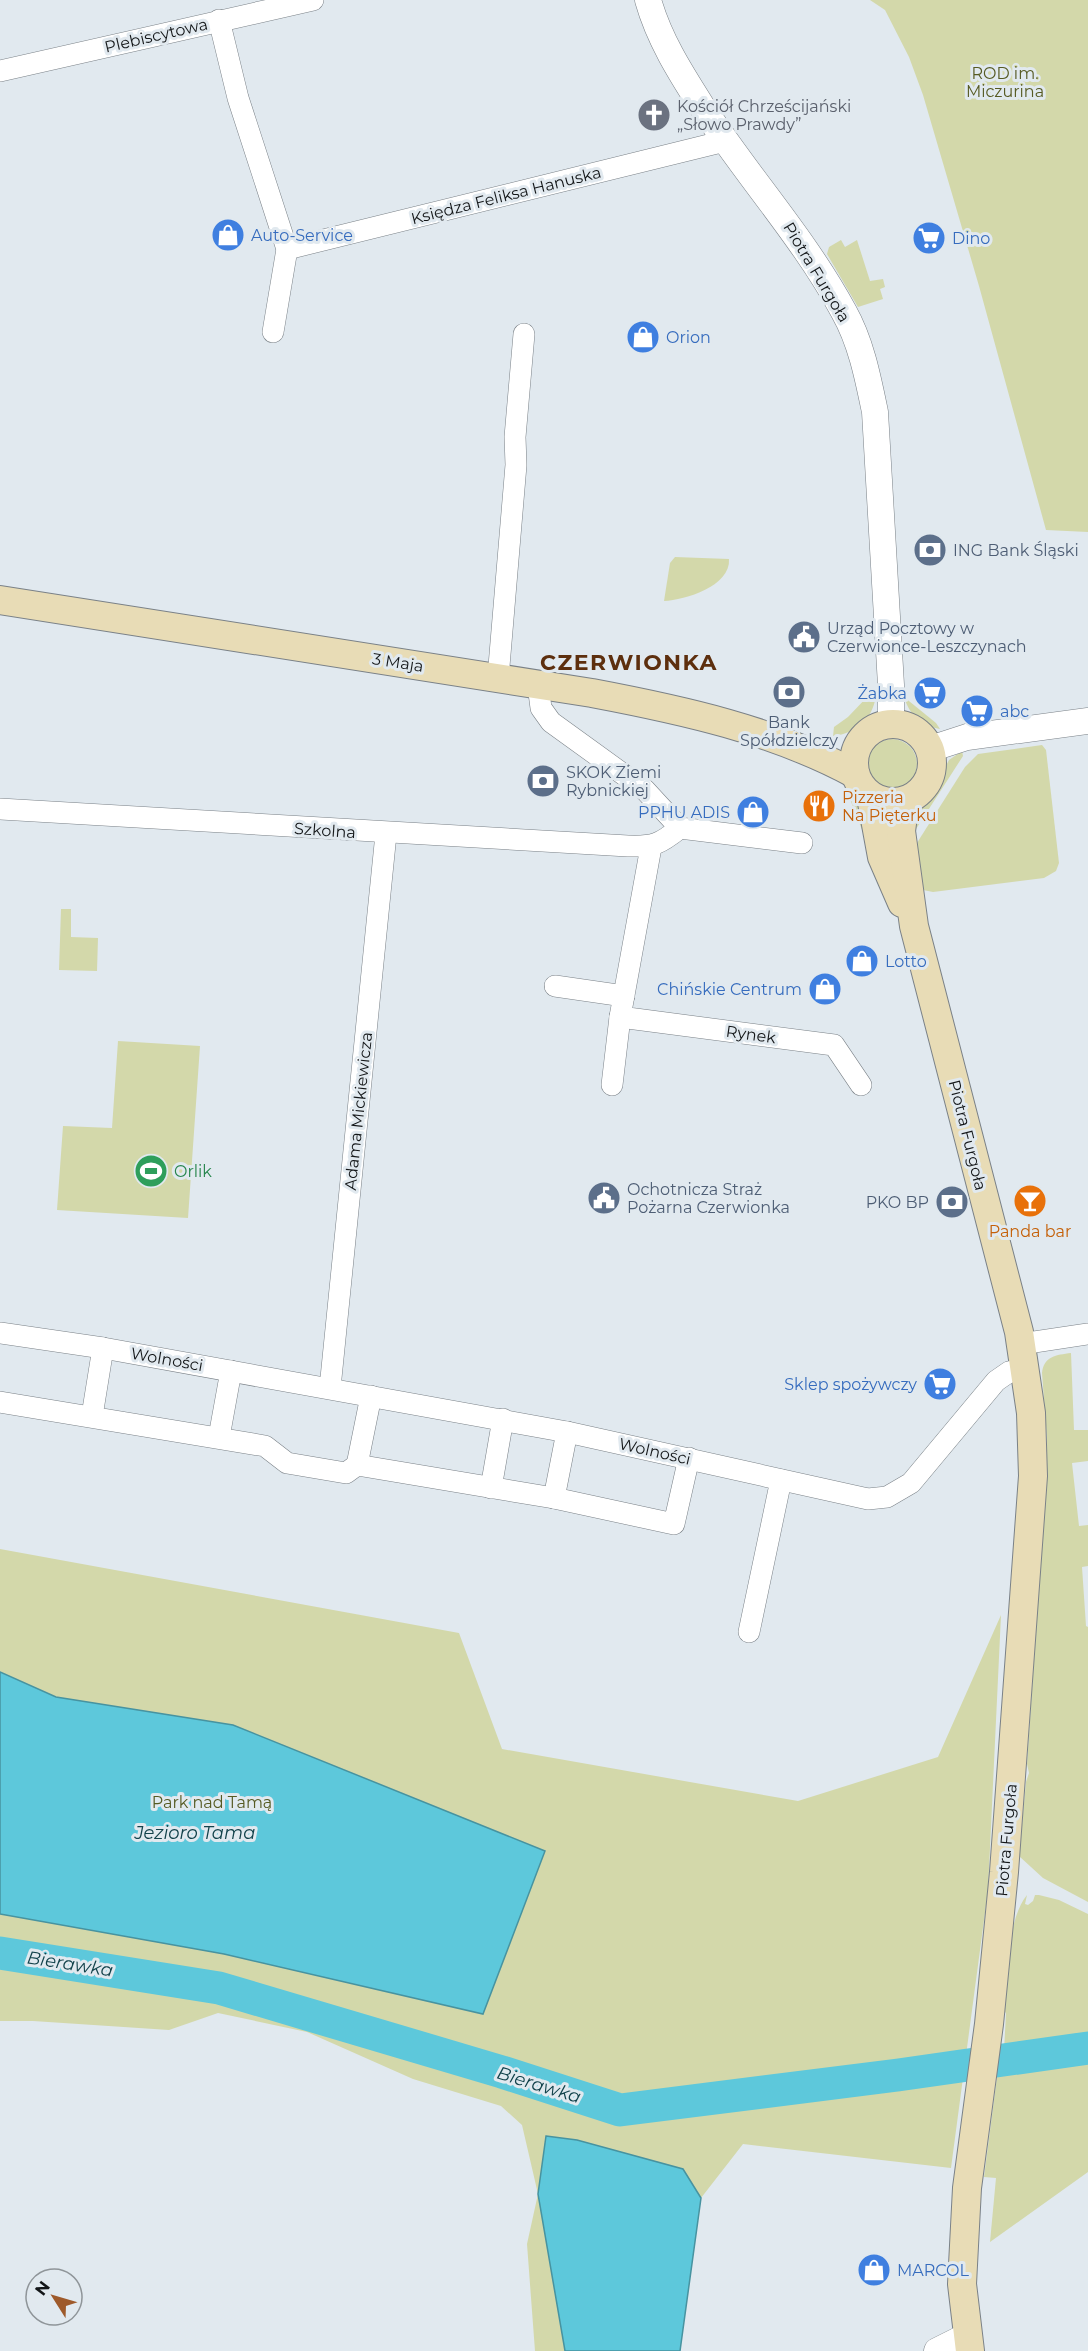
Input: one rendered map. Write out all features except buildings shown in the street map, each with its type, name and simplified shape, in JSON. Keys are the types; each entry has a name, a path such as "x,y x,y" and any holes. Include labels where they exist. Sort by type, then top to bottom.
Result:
{"main road":[{"name":"3 Maja","path":"0,600 498,678 648,704 791,744 823,757 855,774"},
{"path":"891,724 903,725 915,730 924,739 930,749 932,765 928,781 918,793 904,801 891,803 872,797 860,785 855,774 854,757 862,739 872,730 891,724"},
{"name":"3 Maja","path":"791,744 832,744 862,739"},
{"name":"Piotra Furgoła","path":"872,797 885,867 914,926"},
{"name":"Piotra Furgoła","path":"904,801 902,831 914,926 1023,1356 1031,1413 1033,1476 1004,1872 989,2024 967,2188 962,2284 969,2343"}],"street":[{"name":"Plebiscytowa","path":"0,71 313,0"},
{"name":"Piotra Furgoła","path":"648,0 673,61 724,141 805,247 845,314 867,372 875,412 891,685 891,724"},
{"path":"219,20 238,98 287,249 273,332"},
{"name":"Księdza Feliksa Hanuska","path":"287,249 724,141"},
{"path":"498,678 516,465 515,437 524,334"},
{"path":"538,685 541,708 551,722 645,790 680,828 802,843"},
{"path":"930,749 967,737 1088,721"},
{"name":"Szkolna","path":"0,809 386,834 651,847"},
{"path":"612,1085 624,996 636,960 651,847 665,841 680,828"},
{"name":"Adama Mickiewicza","path":"330,1389 386,834"},
{"path":"555,986 624,996"},
{"name":"Rynek","path":"621,1017 834,1045 861,1085"},
{"name":"Wolności","path":"0,1333 103,1348 567,1431 868,1499 896,1494 918,1475 996,1381 1023,1356"},
{"path":"1023,1356 1088,1335"},
{"path":"92,1416 103,1348"},
{"path":"219,1437 231,1371"},
{"path":"0,1402 265,1446 287,1463 346,1473 357,1465 371,1396"},
{"path":"491,1488 503,1419"},
{"path":"554,1498 567,1431"},
{"path":"357,1465 554,1498 674,1524 689,1458"},
{"path":"749,1632 781,1480"},
{"path":"938,2351 969,2343"}],"green space":[{"name":"ROD im. Miczurina","path":"870,0 1088,0 1088,532 1046,530 979,286 923,95 909,57 885,10"},
{"path":"841,240 845,247 857,240 870,281 883,279 885,287 880,289 883,299 858,307 827,254 829,247"},
{"path":"675,557 729,559 728,569 723,577 705,590 683,598 664,601 670,563"},
{"path":"869,695 876,696 871,712 862,724 849,732 833,736 834,727 848,717"},
{"path":"904,697 936,723 940,729 933,728 917,719 909,709"},
{"path":"892,739 901,741 912,750 917,764 915,773 906,784 892,789 883,787 872,778 867,764 869,755 878,744"},
{"path":"1042,745 1046,750 1059,863 1056,871 1044,878 933,892 923,890 915,846 965,767 978,754"},
{"path":"962,751 963,756 916,829 917,807 931,795 949,760"},
{"path":"846,783 862,804 864,835 850,799"},
{"path":"61,909 71,909 71,937 98,938 97,971 59,970"},
{"name":"Orlik","path":"118,1041 200,1046 188,1218 57,1210 63,1126 112,1128"},
{"path":"1071,1353 1074,1430 1088,1430 1088,1461 1072,1463 1079,1526 1088,1525 1088,1566 1082,1567 1086,1626 1088,1627 1088,1902 1043,1878 1019,1856 1026,1782 1029,1773 1027,1764 1047,1466 1042,1373 1045,1363 1052,1357"},
{"name":"Park nad Tamą","path":"0,1549 459,1633 502,1749 798,1801 938,1757 1001,1615 988,1890 951,2168 743,2144 701,2198 683,2169 538,2194 522,2125 501,2106 413,2079 307,2032 218,2013 169,2030 0,2021"},
{"path":"1027,1895 1025,1904 1028,1905 1033,1901 1035,1895 1039,1895 1059,1900 1088,1914 1088,2040 1004,2051 1006,2013 1003,2010 1009,1950 1015,1919"},
{"path":"1088,2057 1088,2172 990,2242 996,2178 984,2177 998,2069"},
{"path":"538,2194 565,2351 535,2351 527,2244"}],"water":[{"name":"Jezioro Tama","path":"0,1672 56,1697 233,1725 545,1851 483,2014 224,1954 0,1914"},
{"path":"546,2136 577,2140 683,2169 701,2198 680,2351 565,2351 538,2194"}],"waterway":[{"name":"Bierawka","path":"0,1953 219,1988 502,2072 620,2110 898,2075 1088,2048"}],"place":[{"name":"Kościół Chrześcijański „Słowo Prawdy”","path":"654,115"},
{"name":"Auto-Service","path":"228,235"},
{"name":"Dino","path":"929,238"},
{"name":"Orion","path":"643,337"},
{"name":"ING Bank Śląski","path":"930,550"},
{"name":"Urząd Pocztowy w Czerwionce-Leszczynach","path":"804,637"},
{"name":"Bank Spółdzielczy","path":"789,692"},
{"name":"Żabka","path":"930,693"},
{"name":"abc","path":"977,711"},
{"name":"SKOK Ziemi Rybnickiej","path":"543,781"},
{"name":"Pizzeria Na Pięterku","path":"819,806"},
{"name":"PPHU ADIS","path":"753,812"},
{"name":"Lotto","path":"862,961"},
{"name":"Chińskie Centrum","path":"825,989"},
{"name":"Orlik","path":"151,1171"},
{"name":"Ochotnicza Straż Pożarna Czerwionka","path":"604,1198"},
{"name":"Panda bar","path":"1030,1201"},
{"name":"PKO BP","path":"952,1202"},
{"name":"Sklep spożywczy","path":"940,1384"},
{"name":"MARCOL","path":"874,2270"}],"district":[{"name":"CZERWIONKA","path":"629,662"}]}
